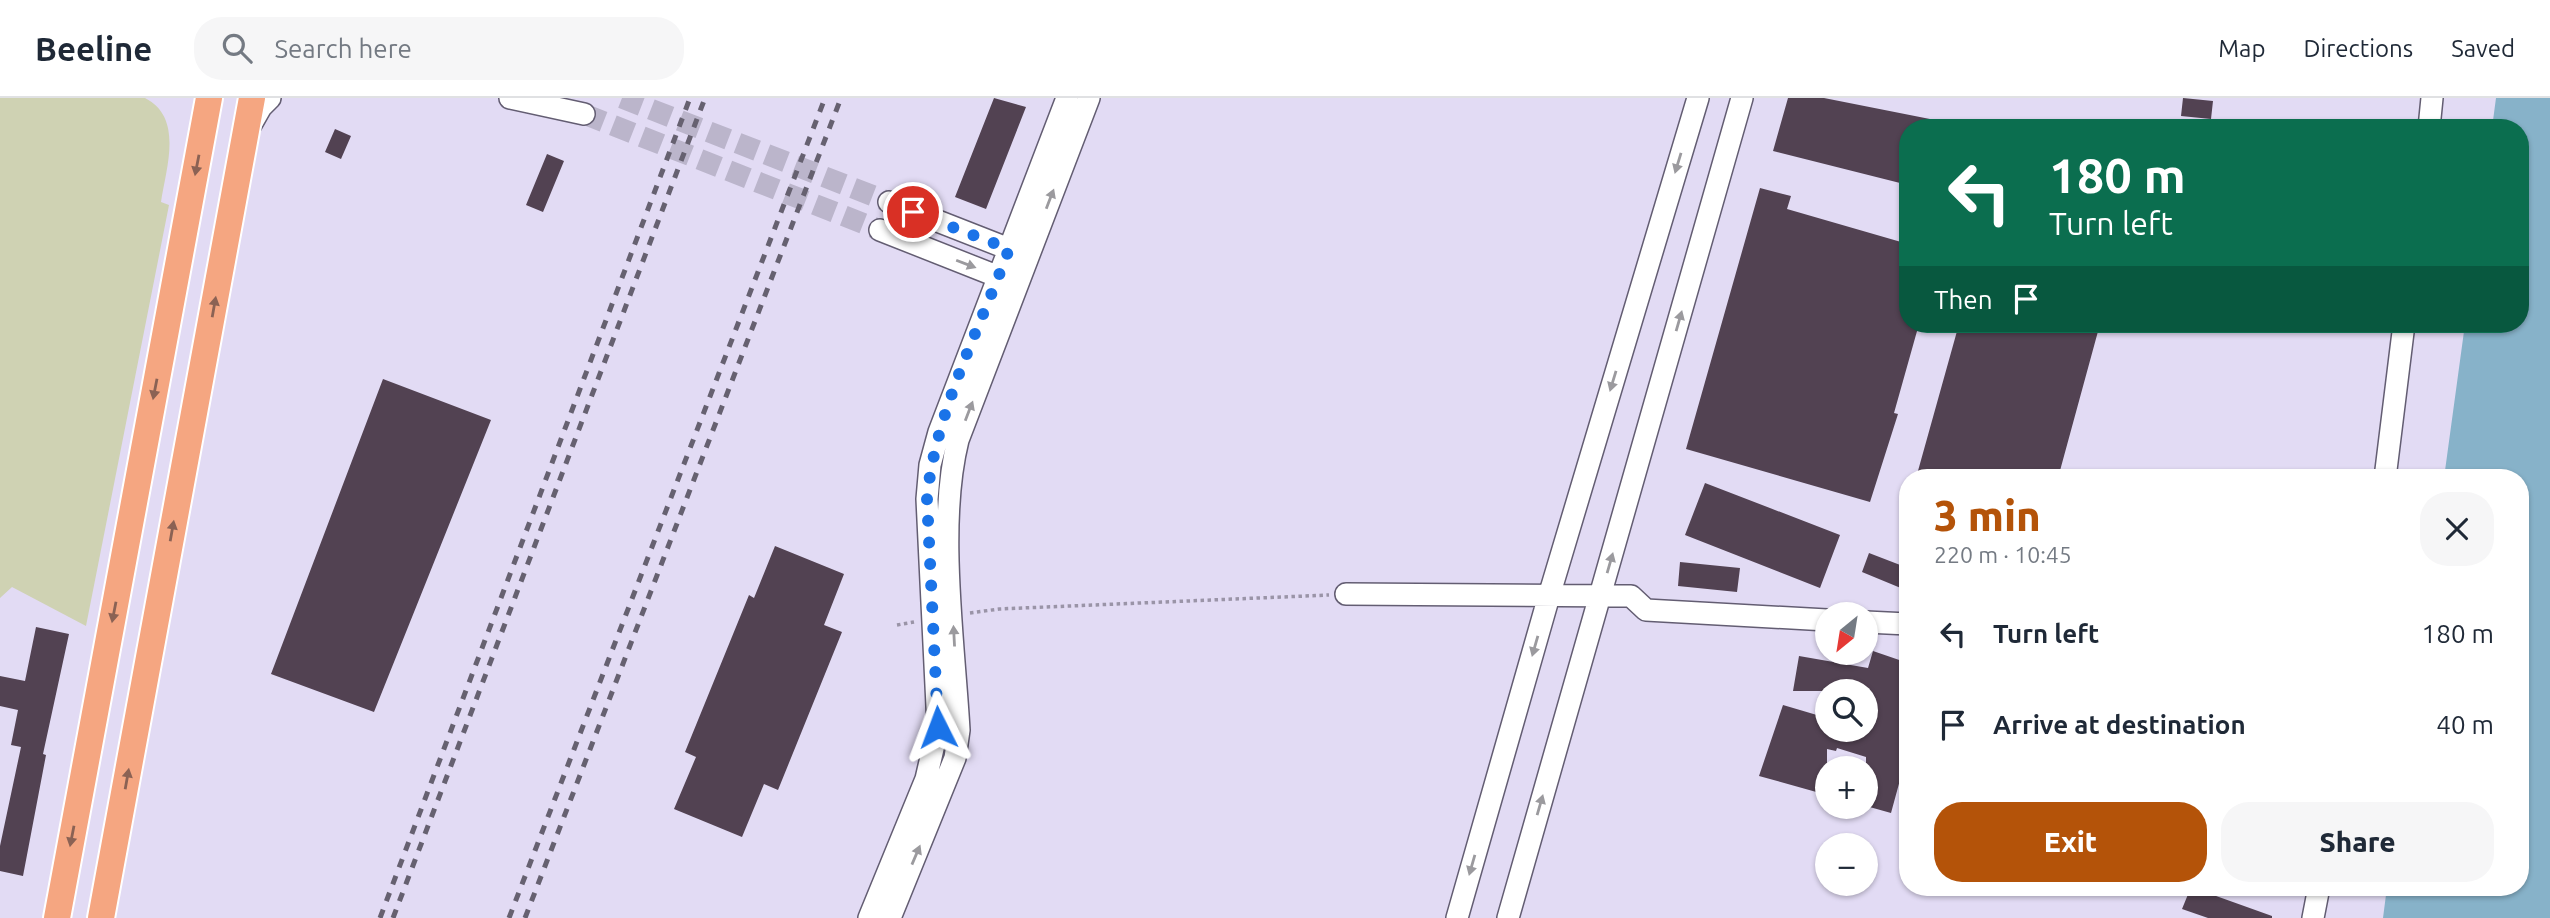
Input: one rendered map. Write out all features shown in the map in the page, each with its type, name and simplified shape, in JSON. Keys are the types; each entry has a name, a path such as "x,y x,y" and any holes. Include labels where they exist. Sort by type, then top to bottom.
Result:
{"main road":[{"path":"57,918 209,98"},
{"path":"101,918 252,98"}],"street":[{"path":"245,136 261,107 270,98"},
{"path":"510,98 584,114"},
{"path":"890,918 956,758 958,730 927,499 930,465 939,432 1067,98"},
{"path":"869,918 935,752 950,472 958,440 1089,98"},
{"path":"1457,918 1549,596 1698,98"},
{"path":"1508,918 1742,98"},
{"path":"2429,119 2432,98"},
{"path":"889,202 1009,249 1022,272"},
{"path":"880,230 999,277 1022,272"},
{"path":"2386,469 2403,333"},
{"path":"1346,594 1632,596 1646,610 1815,619"},
{"path":"1878,623 1899,624"},
{"path":"2313,918 2317,896"}],"path":[{"path":"897,625 999,609 1346,594"}],"green space":[{"path":"0,98 145,98 157,107 165,118 169,131 170,145 161,202 169,205 86,626 12,587 0,598"}],"water":[{"path":"2496,98 2550,98 2550,918 2383,918 2386,896 2529,896 2529,469 2445,469 2464,333 2529,333 2529,119 2493,119"}],"building":[{"path":"994,98 1026,107 986,209 955,197"},
{"path":"1788,98 1824,98 1930,119 1899,119 1899,183 1773,151"},
{"path":"2183,98 2213,101 2211,119 2181,116"},
{"path":"335,129 351,136 341,159 325,152"},
{"path":"547,154 564,161 543,212 526,205"},
{"path":"1760,188 1791,196 1787,209 1899,241 1899,333 1916,333 1894,413 1898,414 1870,502 1686,449"},
{"path":"1956,333 2098,333 2060,469 1919,469"},
{"path":"383,379 491,420 374,712 271,674"},
{"path":"1705,483 1840,535 1820,588 1685,535"},
{"path":"775,546 844,574 824,625 842,632 778,790 764,784 742,837 674,809 696,757 685,752 749,595 754,598"},
{"path":"1869,553 1899,565 1899,587 1862,572"},
{"path":"1680,562 1740,568 1737,592 1678,586"},
{"path":"36,627 69,634 43,754 46,755 23,876 0,871 0,846 21,747 11,745 18,710 0,706 0,676 25,681"},
{"path":"1878,653 1899,660 1899,784 1891,813 1878,809 1878,756 1863,756 1837,748 1836,751 1827,749 1827,756 1815,756 1815,792 1759,776 1783,705 1815,714 1815,742 1878,742 1878,679 1815,679 1815,691 1793,691 1799,656 1815,659 1815,665 1868,668 1869,665 1878,665"},
{"path":"2187,896 2216,896 2272,918 2208,918 2182,909"}],"tunnel":[{"path":"622,98 889,202"},
{"path":"584,114 880,230"}],"railway":[{"path":"380,918 690,98"},
{"path":"393,918 705,98"},
{"path":"509,918 825,98"},
{"path":"525,918 841,98"}],"route":[{"path":"913,212 1009,249 939,432 930,465 927,499 938,727"}]}
